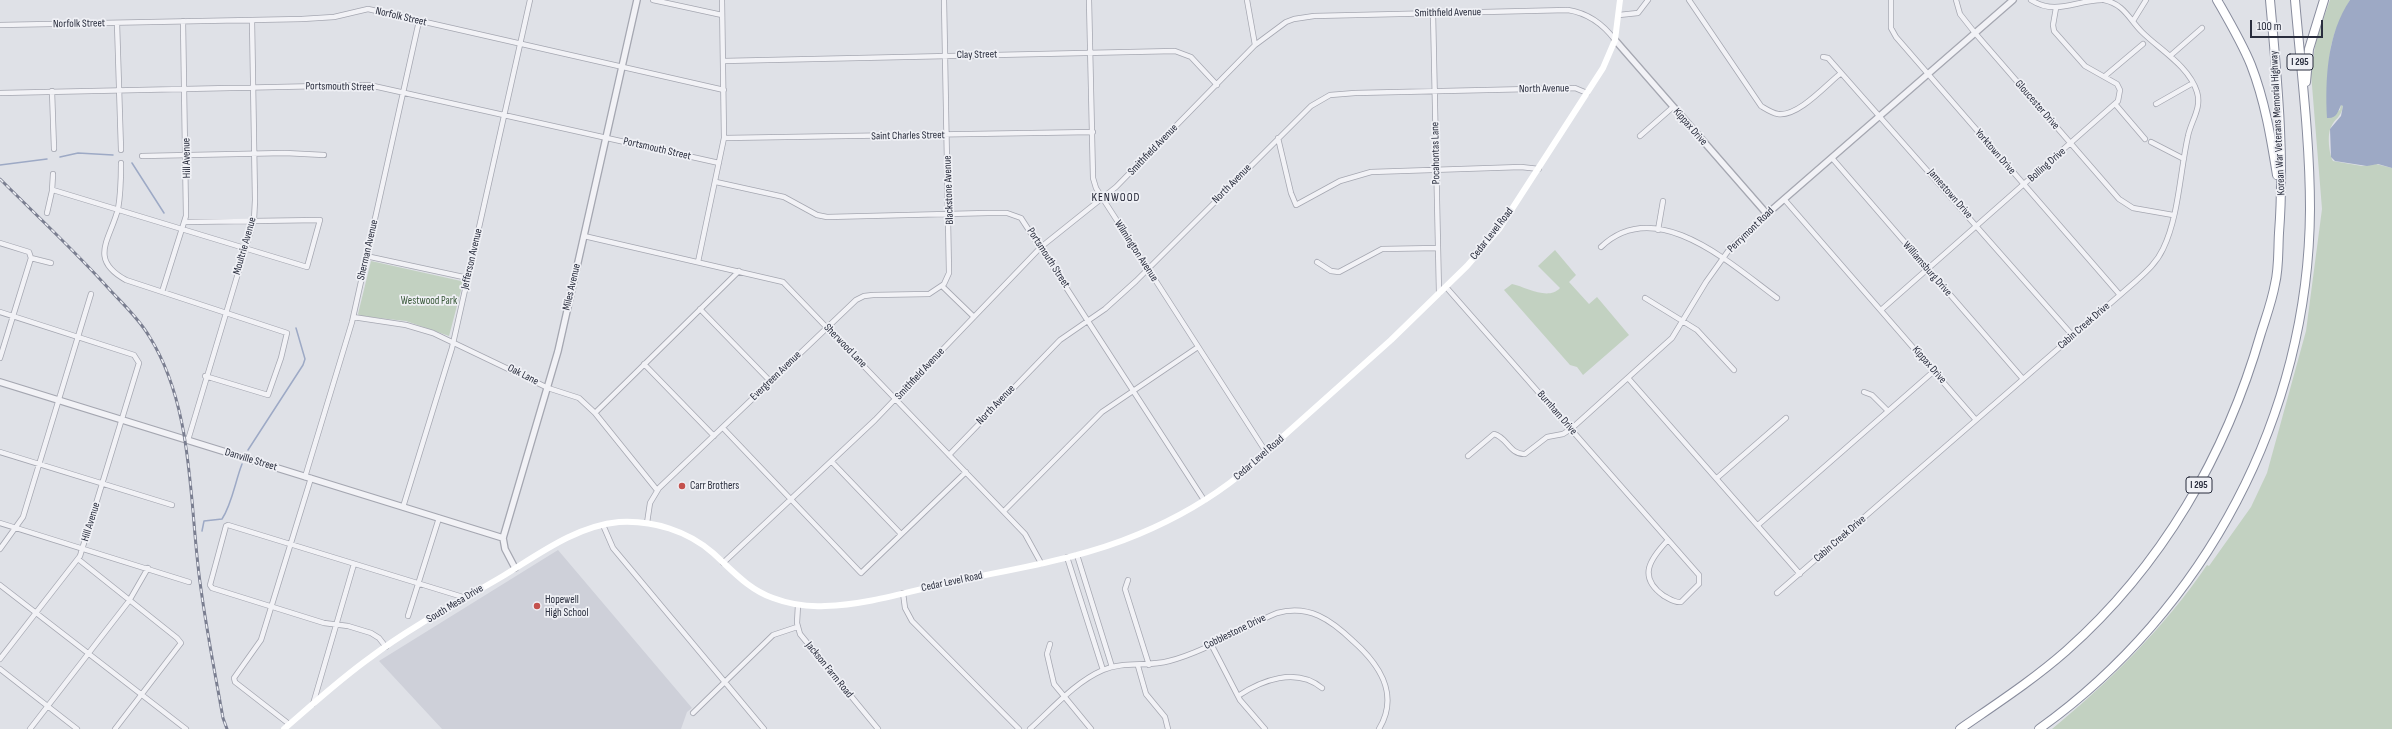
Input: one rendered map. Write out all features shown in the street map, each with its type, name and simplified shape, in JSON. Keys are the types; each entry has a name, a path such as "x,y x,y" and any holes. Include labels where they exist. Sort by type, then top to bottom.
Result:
{"highway":[{"path":"2217,0 2244,49 2257,83 2266,114 2282,200"},
{"name":"Korean War Veterans Memorial Highway","path":"1960,729 2033,678 2084,634 2142,570 2185,511 2220,447 2250,370 2276,283 2282,200 2281,146 2270,0"},
{"name":"I 295","path":"2039,729 2110,670 2166,610 2192,576 2218,536 2254,466 2280,400 2300,316 2308,252 2310,208 2295,0"},
{"path":"2305,123 2309,50 2324,0"}],"main road":[{"name":"Cedar Level Road","path":"723,563 741,580 756,590 773,598 798,605 837,605 903,593 1077,555 1137,535 1169,520 1204,500 1232,481 1369,360 1446,287 1499,229 1588,93 1606,62 1615,40 1620,15 1620,0"},
{"name":"South Mesa Drive","path":"284,729 386,647 515,568 572,536 603,525 624,522 647,523"},
{"path":"647,523 668,528 692,538 723,563"}],"street":[{"name":"Jefferson Avenue","path":"403,507 453,342 530,0"},
{"name":"Miles Avenue","path":"503,538 548,388 637,0"},
{"path":"653,0 722,16"},
{"path":"698,262 724,138 722,0"},
{"name":"Blackstone Avenue","path":"942,286 950,273 944,0"},
{"name":"Wilmington Avenue","path":"1089,0 1094,182 1102,198 1266,452"},
{"path":"1247,0 1256,45"},
{"path":"1620,15 1638,13 1648,0"},
{"path":"1698,0 1691,2 1761,106 1769,111 1777,114 1787,114 1798,109 1841,73"},
{"name":"Yorktown Drive","path":"1891,0 1891,28 1928,74 2120,295"},
{"name":"Gloucester Drive","path":"1956,0 1960,14 1975,33 2122,202 2133,208 2173,215"},
{"name":"Perrymont Road","path":"1468,456 1494,434 1498,435 1513,450 1525,454 1547,436 1563,434 1571,429 1662,349 1684,320 1723,258 1738,239 2013,0"},
{"name":"Cabin Creek Drive","path":"1777,593 2120,295 2157,259 2167,240 2188,135 2197,109 2198,98 2193,83 2170,56 2119,6 2103,0 2094,0 2056,8 2042,6 2031,0"},
{"path":"2133,21 2146,0"},
{"path":"2056,8 2053,25 2054,31 2079,61 2106,76 2119,86 2120,97 2116,105 2145,139"},
{"name":"Norfolk Street","path":"0,25 322,18 368,9 724,90"},
{"name":"Smithfield Avenue","path":"723,563 832,462 896,398 1041,247 1102,198 1256,45 1281,25 1304,17 1575,11 1596,22 1615,40"},
{"name":"Pocahontas Lane","path":"1433,13 1439,293"},
{"name":"Moultrie Avenue","path":"188,440 205,376 254,220 256,200 252,20"},
{"name":"Hill Avenue","path":"162,292 184,222 186,88 184,21"},
{"name":"Sherman Avenue","path":"289,724 234,680 258,646 290,544 353,317 419,21"},
{"path":"117,23 120,150"},
{"path":"2170,56 2202,28"},
{"name":"Kippax Drive","path":"1615,40 1767,214"},
{"path":"2106,76 2143,44"},
{"name":"Clay Street","path":"723,61 1180,51 1191,57 1217,85"},
{"name":"Jamestown Drive","path":"1823,56 1828,58 1880,115 2073,336"},
{"path":"2156,104 2193,83"},
{"name":"Portsmouth Street","path":"0,93 364,85 504,114 719,163"},
{"name":"North Avenue","path":"949,455 1060,340 1116,300 1311,106 1330,95 1574,88 1588,93"},
{"path":"52,91 54,149"},
{"name":"Bolling Drive","path":"1879,308 1927,269 2116,105"},
{"path":"1640,136 1673,107"},
{"name":"Saint Charles Street","path":"724,138 1093,132"},
{"path":"1278,138 1294,204 1299,205 1334,184 1362,173 1437,169 1538,169"},
{"path":"2151,142 2184,160"},
{"path":"142,156 254,154 324,155"},
{"name":"Williamsburg Drive","path":"1832,158 2023,379"},
{"path":"121,163 121,192 118,209 104,250 104,261 109,269 126,280 287,333 281,358 268,395 205,376"},
{"path":"47,213 53,190 53,174"},
{"name":"Portsmouth Street","path":"716,182 784,197 817,215 827,217 1012,214 1025,222 1204,500"},
{"path":"53,190 307,267 320,220 184,222"},
{"name":"Kippax Drive","path":"1784,199 1976,420"},
{"path":"1658,230 1663,201"},
{"path":"1601,247 1615,235 1629,230 1658,230 1696,240 1777,298"},
{"name":"Sherwood Lane","path":"584,236 783,282 828,327 1029,538 1042,563"},
{"path":"0,242 29,252 31,258 0,358"},
{"path":"1317,262 1331,272 1339,272 1362,258 1388,248 1438,248"},
{"path":"366,256 468,278"},
{"path":"31,258 51,263"},
{"path":"595,413 739,271"},
{"path":"942,286 974,316"},
{"name":"Evergreen Avenue","path":"647,523 650,503 657,490 856,300 864,296 929,294 942,286"},
{"name":"Burnham Drive","path":"1446,287 1571,429 1668,540 1701,578 1699,584 1681,602 1675,602 1659,592 1650,579 1650,562 1668,540"},
{"path":"0,549 23,517 91,294"},
{"path":"1645,298 1684,320 1704,336 1734,370"},
{"path":"700,309 771,382"},
{"path":"0,312 78,337"},
{"name":"Oak Lane","path":"353,317 406,325 453,342 548,388 579,398 595,413 657,490"},
{"name":"Hill Avenue","path":"0,659 78,558 83,548 139,363 134,355 78,337"},
{"path":"1004,511 1102,412 1132,390 1198,347"},
{"path":"644,364 714,436"},
{"path":"1758,525 1934,371"},
{"path":"1628,378 1800,574"},
{"name":"Danville Street","path":"0,382 503,538"},
{"path":"1864,392 1872,395 1888,410"},
{"path":"1717,478 1786,418"},
{"path":"723,428 861,573 966,472"},
{"path":"0,452 172,505"},
{"path":"832,462 901,534"},
{"path":"408,616 417,583 439,518"},
{"path":"0,523 17,527 189,582"},
{"path":"386,647 379,638 371,633 336,624 324,623 211,587 215,560 228,525 466,598"},
{"path":"603,525 613,548 764,729"},
{"path":"503,538 505,550 515,568"},
{"path":"1077,555 1112,667"},
{"path":"1067,557 1103,670"},
{"path":"78,558 129,601 177,638 181,643 114,729"},
{"path":"312,705 354,564"},
{"path":"30,729 129,601 148,568"},
{"path":"1128,580 1125,589 1149,665"},
{"path":"0,585 186,729"},
{"path":"903,593 905,608 912,621 1019,729"},
{"path":"693,713 773,635 797,627 798,605"},
{"name":"Cobblestone Drive","path":"1030,729 1087,679 1103,670 1112,667 1149,665 1180,658 1283,611 1308,611 1323,617 1365,651 1381,672 1386,688 1387,704 1379,729"},
{"name":"Jackson Farm Road","path":"797,627 807,644 878,729"},
{"path":"1050,644 1047,654 1054,684 1090,729"},
{"path":"1211,644 1238,696 1247,710 1265,729"},
{"path":"1138,666 1146,694 1165,717 1168,729"},
{"path":"0,669 77,729"},
{"path":"1238,696 1263,682 1281,678 1307,679 1322,688"}],"shaded area":[{"name":"Hopewell High School","path":"558,550 692,708 687,712 681,729 442,729 379,661"}],"green space":[{"path":"2330,0 2350,0 2335,32 2331,46 2328,70 2327,116 2340,110 2341,104 2343,106 2341,113 2330,130 2330,154 2333,161 2362,166 2376,164 2392,168 2392,729 2052,729 2115,673 2173,610 2207,565 2209,566 2251,507 2267,473 2306,331 2322,209 2311,73 2316,40"},
{"path":"1555,250 1576,275 1569,282 1589,304 1597,297 1629,335 1583,375 1577,367 1570,365 1504,290 1512,284 1537,292 1555,292 1560,288 1538,266"},
{"name":"Westwood Park","path":"371,261 461,281 463,283 449,336 406,321 360,316 358,314"}],"water":[{"path":"2350,0 2392,0 2392,168 2378,164 2367,166 2335,161 2331,157 2330,129 2341,116 2343,106 2341,105 2335,116 2327,118 2327,72 2336,27"}],"waterway":[{"path":"60,157 78,153 113,155"},
{"path":"0,165 47,159"},
{"path":"132,163 164,213"},
{"path":"248,450 303,365 305,359 296,328"},
{"path":"202,531 204,521 222,519 231,500 242,464"}],"railway":[{"path":"0,179 83,261 131,312 149,336 164,364 174,393 182,424 191,488 196,551 202,599 223,718 227,729"}],"place":[{"name":"Carr Brothers","path":"682,486"},
{"name":"Hopewell High School","path":"537,606"}],"district":[{"name":"KENWOOD","path":"1116,198"}]}
